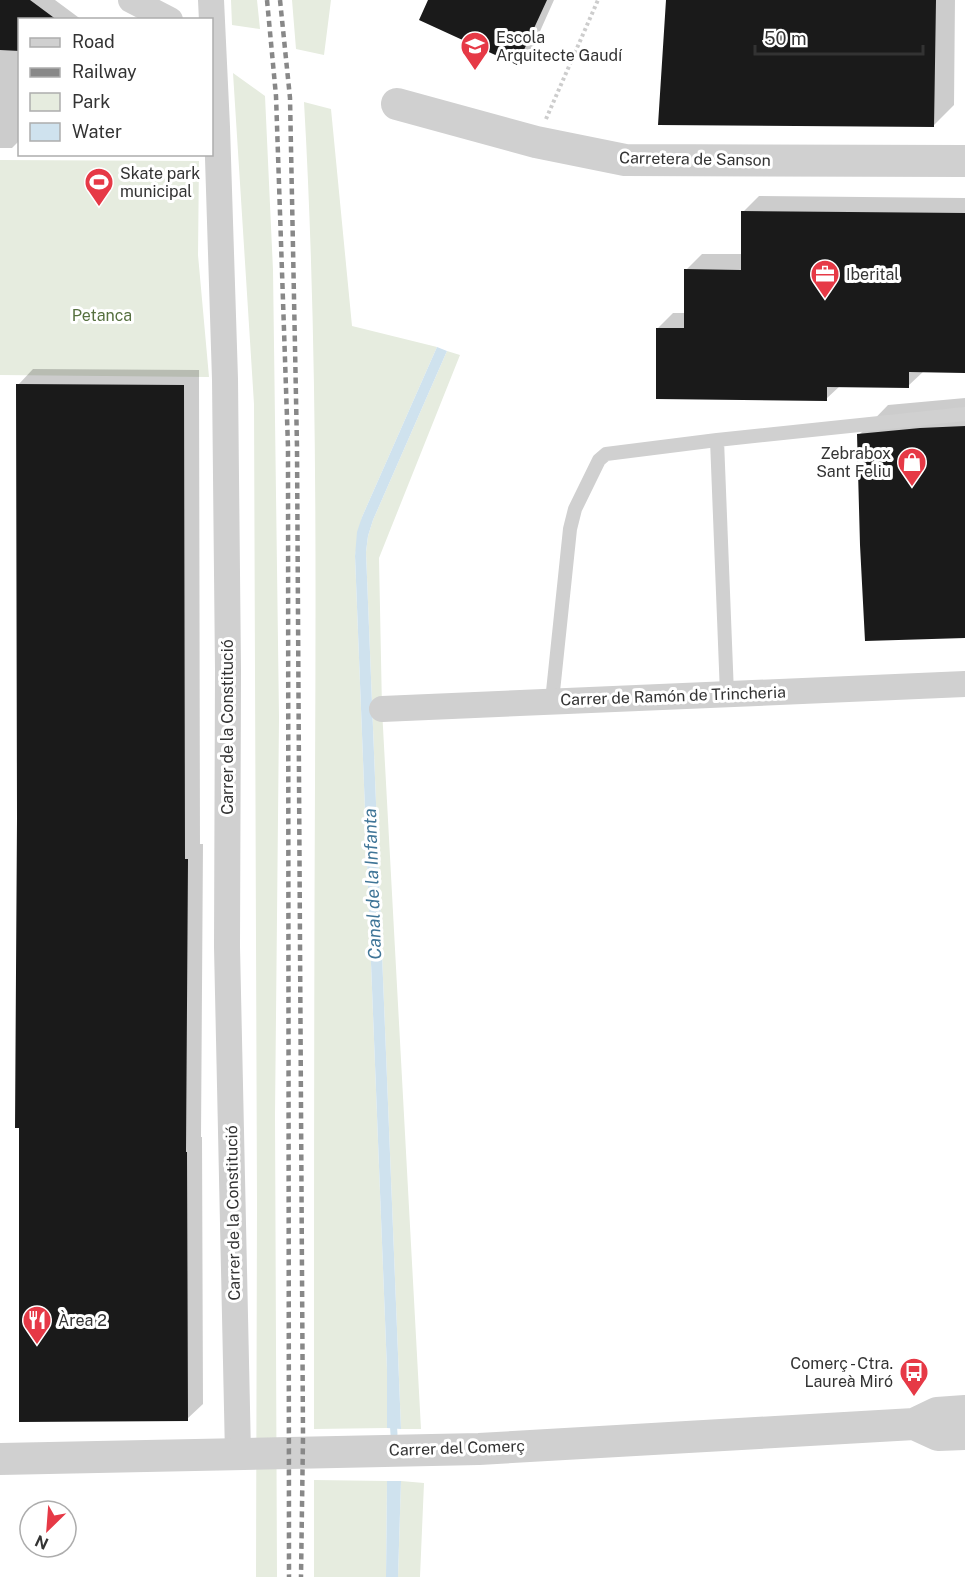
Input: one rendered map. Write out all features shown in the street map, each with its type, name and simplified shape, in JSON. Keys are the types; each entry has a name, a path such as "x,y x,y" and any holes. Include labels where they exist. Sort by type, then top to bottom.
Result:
{"street":[{"path":"131,0 166,18"},
{"name":"Carrer de la Constitució","path":"211,0 212,18"},
{"name":"Carrer de la Constitució","path":"213,40 225,379 228,670 227,947 238,1454"},
{"name":"Carretera de Sanson","path":"397,104 536,142 625,160 965,161"},
{"name":"Carrer de Ramón de Trincheria","path":"382,709 965,684"},
{"name":"Carrer del Comerç","path":"0,1459 479,1449 914,1424 937,1413 965,1411"},
{"name":"Carrer del Comerç","path":"914,1424 938,1435 965,1434"}],"lane":[{"path":"552,702 570,529 575,509 599,460 606,454 965,414"},
{"path":"717,440 727,694"}],"path":[{"path":"536,142 598,0"}],"green space":[{"path":"231,0 257,0 260,29 232,25"},
{"path":"292,0 331,0 324,55 296,49"},
{"path":"233,73 265,96 273,270 279,718 275,1115 277,1577 256,1577 254,404"},
{"path":"304,102 331,109 352,326 437,347 362,517 355,556 387,1370 387,1428 314,1429 315,442"},
{"name":"Petanca","path":"0,160 199,161 198,255 209,377 0,375"},
{"path":"447,351 460,355 379,558 382,709 421,1429 401,1429 366,552 373,520"},
{"path":"314,1480 387,1481 386,1577 314,1577"},
{"path":"401,1481 424,1483 420,1577 398,1577"}],"water":[{"path":"437,347 447,351 373,520 366,552 401,1429 387,1428 387,1370 355,556 357,532 362,517"},
{"path":"387,1481 401,1481 398,1577 386,1577"}],"building":[{"path":"0,0 30,0 54,18 18,18 18,51 0,50"},
{"path":"428,0 547,0 517,65 419,20"},
{"path":"666,0 936,0 934,127 658,125"},
{"name":"Iberital","path":"741,211 965,213 965,373 909,372 909,388 827,387 827,401 656,399 656,328 684,328 684,269 741,270"},
{"path":"16,384 184,385 185,859 188,859 186,1152 188,1421 19,1422 19,1128 15,1128"},
{"name":"Zebrabox Sant Feliu","path":"965,426 965,638 865,641 857,434"}],"waterway":[{"name":"Canal de la Infanta","path":"393,1419 394,1434"}],"railway":[{"path":"267,0 276,96 288,447 289,1577"},
{"path":"280,0 290,98 297,447 303,1437 301,1577"}],"place":[{"name":"Escola Arquitecte Gaudí","path":"475,72"},
{"name":"Skate park municipal","path":"99,208"},
{"name":"Iberital","path":"825,300"},
{"name":"Zebrabox Sant Feliu","path":"912,488"},
{"name":"Àrea 2","path":"37,1346"},
{"name":"Comerç - Ctra. Laureà Miró","path":"914,1398"}]}
